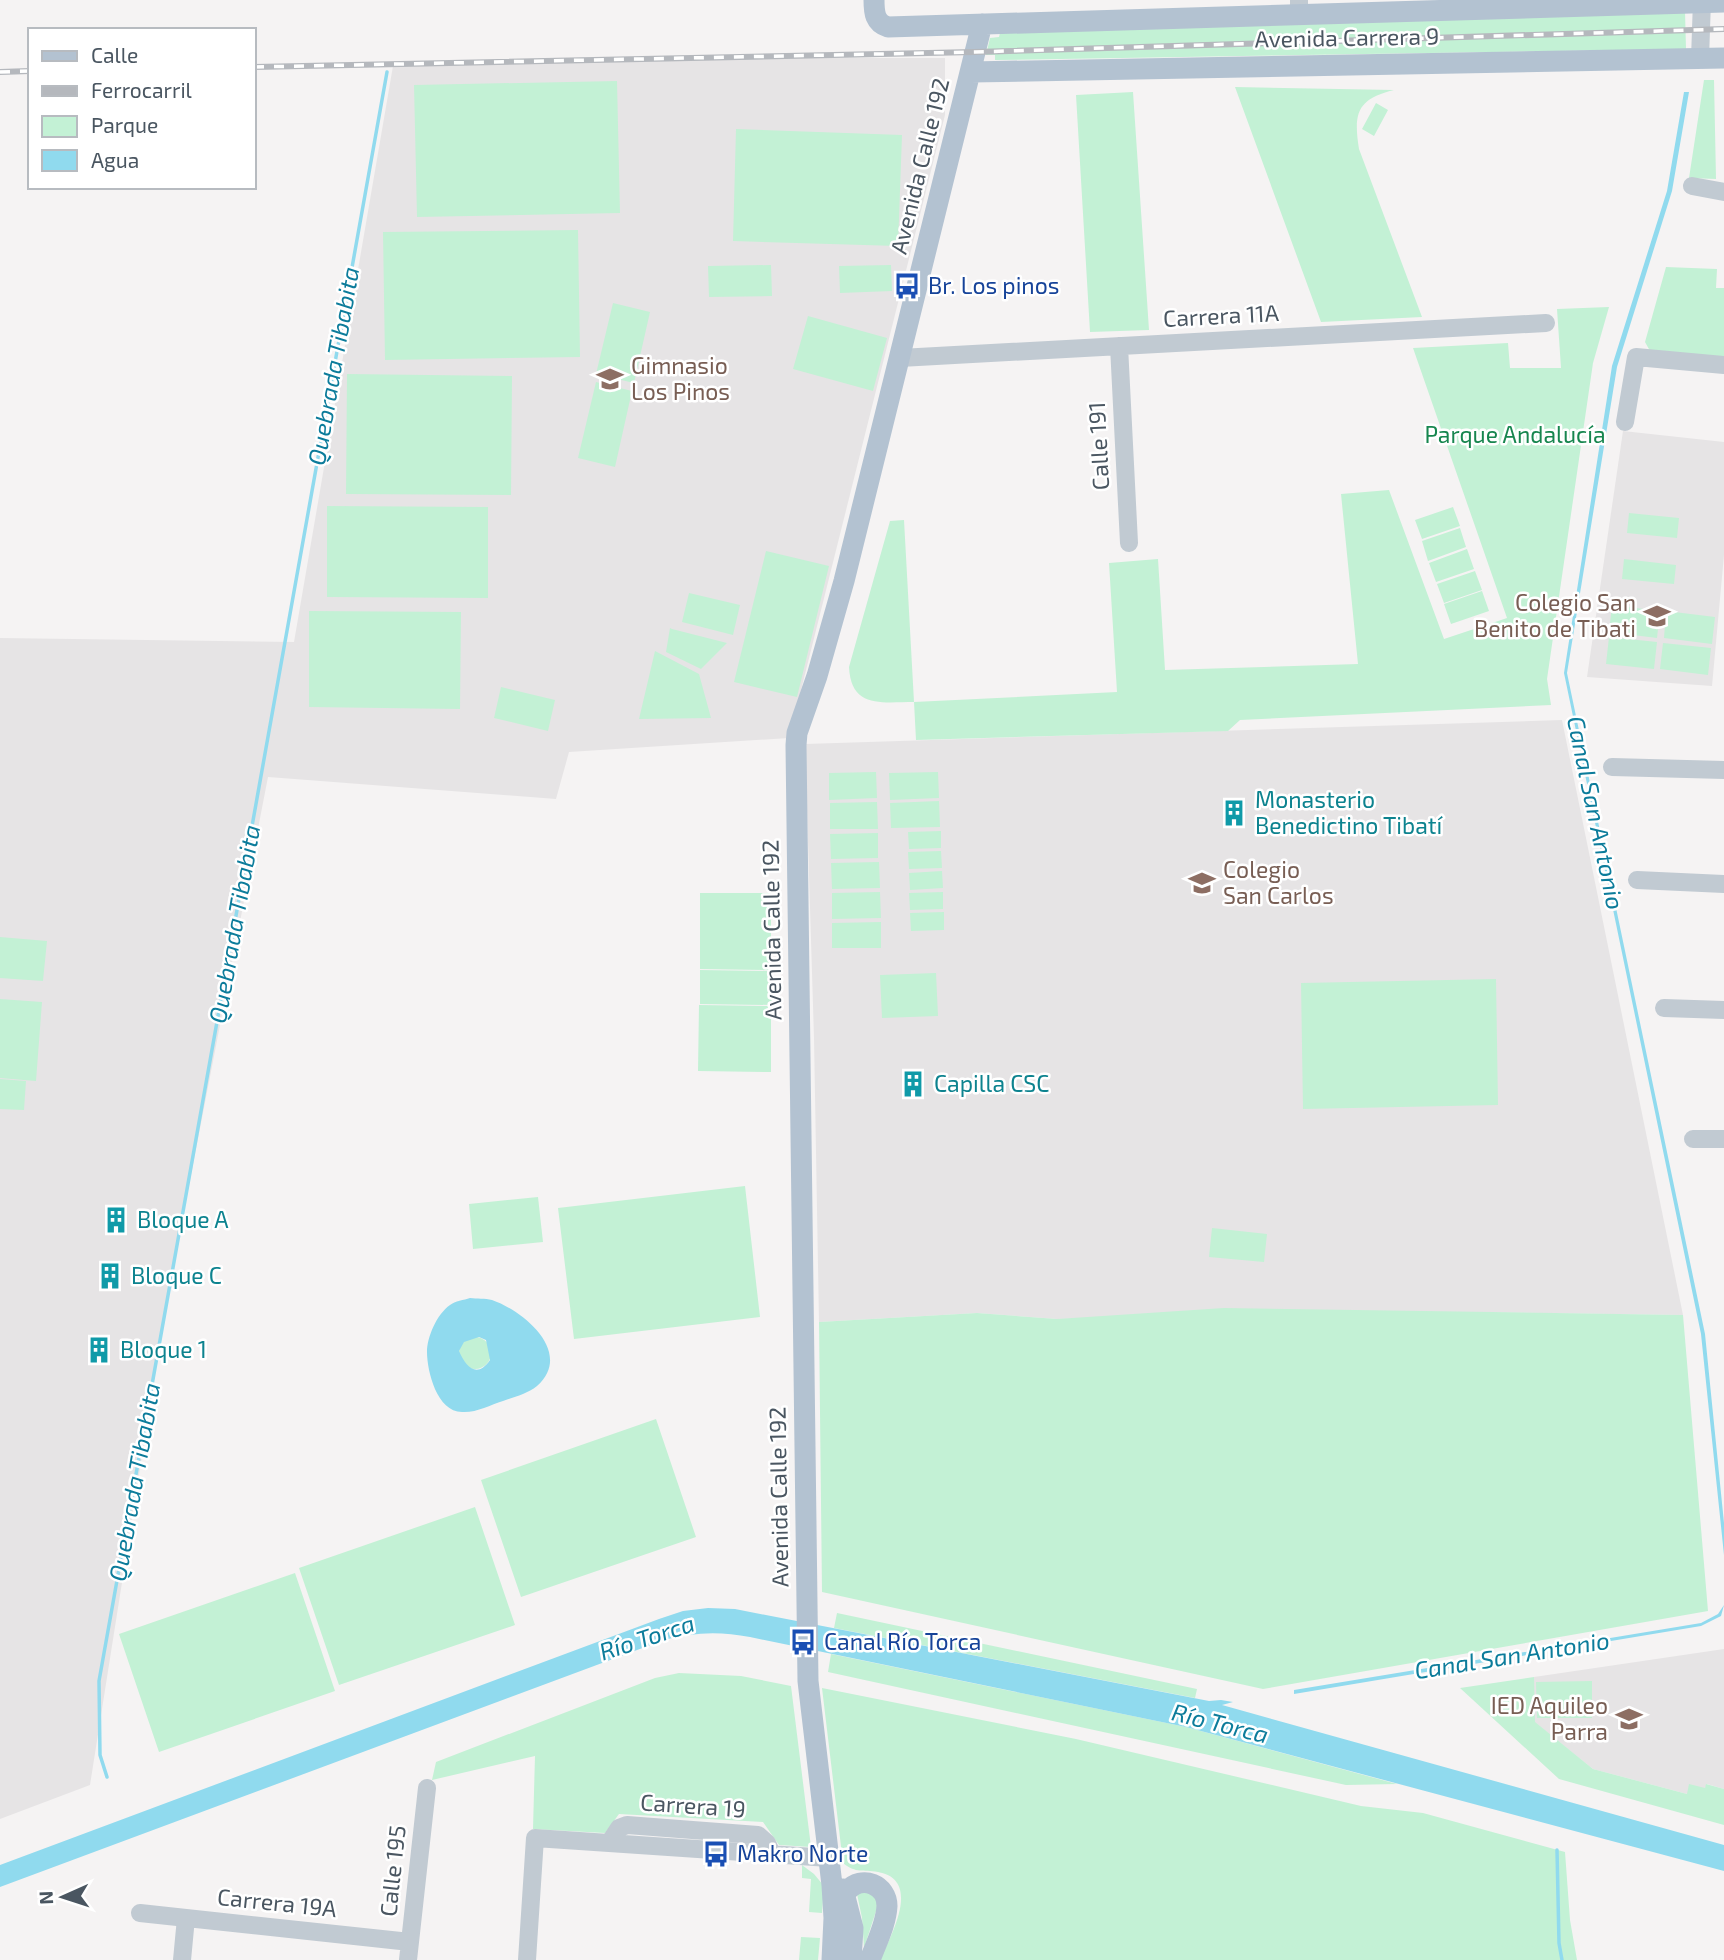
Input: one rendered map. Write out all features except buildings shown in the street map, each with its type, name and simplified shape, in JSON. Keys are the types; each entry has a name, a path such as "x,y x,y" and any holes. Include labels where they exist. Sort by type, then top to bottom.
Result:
{"main road":[{"name":"Avenida Carrera 9","path":"874,0 875,16 881,25 888,27 1299,7 1724,2"},
{"name":"Avenida Calle 192","path":"832,1960 834,1918 808,1657 796,745 797,733 817,676 841,591 982,24"},
{"name":"Avenida Carrera 9","path":"971,72 1724,58"},
{"name":"Avenida Calle 192","path":"829,1858 845,1893 853,1928 851,1960"},
{"path":"834,1918 845,1893 858,1883 874,1884 886,1897 884,1922 870,1960"}],"street":[{"path":"1700,59 1702,1"},
{"path":"1692,186 1724,192"},
{"name":"Carrera 11A","path":"900,358 1546,323"},
{"name":"Calle 191","path":"1119,346 1129,543"},
{"path":"1625,422 1636,358 1724,365"},
{"path":"1612,767 1724,770"},
{"path":"1637,880 1724,884"},
{"path":"1664,1008 1724,1010"},
{"path":"1693,1139 1724,1139"},
{"name":"Calle 195","path":"409,1951 427,1788"},
{"name":"Carrera 19","path":"527,1960 535,1838 829,1858"},
{"name":"Carrera 19A","path":"140,1913 409,1951"},
{"path":"182,1960 186,1918"}],"shaded area":[{"name":"Gimnasio Los Pinos","path":"743,58 945,58 945,115 789,738 569,752 556,799 268,777 166,1304 90,1785 0,1819 0,638 294,642 393,66"},
{"name":"Colegio San Benito de Tibati","path":"1623,431 1724,442 1724,555 1712,686 1587,677"},
{"name":"Colegio San Carlos","path":"1562,720 1683,1315 1462,1312 1057,1319 977,1313 819,1322 805,744"},
{"name":"IED Aquileo Parra","path":"1724,1649 1724,1789 1707,1784 1705,1788 1687,1794 1593,1769 1534,1722 1534,1677"}],"green space":[{"path":"1685,11 1686,49 995,60 995,55 986,55 990,38 999,37 1000,33"},
{"path":"1704,80 1714,80 1716,179 1689,178"},
{"path":"617,81 620,213 417,217 414,85"},
{"path":"1235,87 1394,90 1372,98 1361,109 1357,136 1359,149 1422,317 1321,322"},
{"path":"1133,92 1149,330 1090,332 1076,95"},
{"path":"1376,103 1388,110 1374,136 1362,129"},
{"path":"736,129 902,135 898,246 733,241"},
{"path":"578,230 580,357 385,360 383,232"},
{"path":"771,265 772,296 709,297 708,266"},
{"path":"891,265 892,291 840,293 839,266"},
{"path":"1666,267 1717,269 1716,288 1724,288 1724,358 1650,351 1645,342"},
{"path":"613,303 650,312 634,383 596,374"},
{"name":"Parque Andalucía","path":"1609,307 1593,363 1547,679 1551,705 1240,720 1228,731 916,740 914,702 1117,692 1109,563 1158,559 1165,670 1358,664 1341,494 1389,490 1444,639 1507,618 1413,348 1508,343 1510,368 1561,368 1557,309"},
{"path":"808,316 887,338 873,391 793,369"},
{"path":"347,374 512,376 511,495 346,494"},
{"path":"596,382 632,391 615,467 578,458"},
{"path":"327,506 488,507 488,598 327,597"},
{"path":"1453,507 1460,526 1422,539 1415,520"},
{"path":"1629,513 1679,518 1677,538 1627,533"},
{"path":"904,520 914,702 880,702 862,697 851,681 849,667 890,521"},
{"path":"1460,528 1466,547 1428,561 1422,541"},
{"path":"1467,549 1474,569 1436,582 1429,563"},
{"path":"766,551 829,566 797,697 734,682"},
{"path":"1624,559 1676,565 1674,584 1622,579"},
{"path":"1475,571 1482,590 1444,603 1437,584"},
{"path":"1482,591 1489,611 1451,624 1444,604"},
{"path":"689,593 740,605 733,635 682,622"},
{"path":"1612,605 1660,611 1657,638 1609,632"},
{"path":"309,611 461,612 460,709 309,707"},
{"path":"1666,611 1715,617 1712,644 1664,638"},
{"path":"670,628 727,643 701,669 666,652"},
{"path":"1609,637 1657,642 1654,669 1606,664"},
{"path":"1663,643 1711,648 1708,675 1660,669"},
{"path":"655,651 699,674 711,718 639,719"},
{"path":"501,687 555,700 548,731 494,718"},
{"path":"876,772 877,798 829,800 829,773"},
{"path":"938,772 939,798 890,800 889,773"},
{"path":"939,801 940,827 891,828 890,803"},
{"path":"877,802 878,829 830,829 830,803"},
{"path":"941,831 941,848 909,849 908,832"},
{"path":"878,833 878,858 831,859 830,834"},
{"path":"941,851 942,868 909,869 908,852"},
{"path":"879,862 880,888 832,889 831,863"},
{"path":"942,871 943,888 910,890 909,873"},
{"path":"880,892 881,918 832,919 832,893"},
{"path":"943,892 943,909 910,910 909,893"},
{"path":"700,893 771,893 771,970 700,969"},
{"path":"944,912 944,930 911,931 910,913"},
{"path":"881,922 881,948 832,948 832,923"},
{"path":"0,937 47,941 43,981 0,978"},
{"path":"700,970 772,971 772,1005 700,1004"},
{"path":"936,973 938,1016 882,1018 880,975"},
{"path":"1496,979 1498,1105 1303,1109 1301,983"},
{"path":"0,999 42,1002 36,1081 0,1078"},
{"path":"699,1005 771,1006 771,1072 698,1071"},
{"path":"0,1079 26,1081 24,1110 0,1109"},
{"path":"745,1186 760,1317 574,1339 558,1208"},
{"path":"538,1197 543,1242 473,1249 469,1204"},
{"path":"1212,1228 1267,1234 1264,1262 1209,1257"},
{"path":"1224,1308 1683,1315 1708,1611 1263,1689 822,1592 819,1322 977,1313 1057,1319"},
{"path":"475,1337 486,1342 491,1353 486,1364 475,1369 464,1364 459,1353 464,1342"},
{"path":"656,1419 696,1537 521,1597 481,1480"},
{"path":"475,1507 515,1625 339,1685 299,1568"},
{"path":"295,1573 335,1691 159,1752 119,1634"},
{"path":"837,1613 1197,1689 1195,1698 834,1628"},
{"path":"831,1654 1186,1727 1397,1784 1346,1785 828,1672"},
{"path":"679,1673 741,1676 791,1686 811,1847 779,1845 763,1822 619,1814 605,1833 533,1829 535,1756 432,1780 436,1762 655,1678"},
{"path":"1534,1677 1535,1722 1593,1769 1687,1794 1689,1784 1705,1788 1706,1784 1724,1789 1724,1825 1559,1779 1460,1688"},
{"path":"1592,1681 1592,1718 1537,1718 1536,1682"},
{"path":"822,1688 1076,1739 1361,1806 1423,1813 1565,1852 1570,1920 1577,1960 880,1960 900,1910 899,1886 891,1877 878,1872 856,1870 843,1863"},
{"path":"802,1865 824,1886 822,1913 809,1912 811,1879 802,1878"},
{"path":"865,1888 879,1902 864,1948 857,1894"},
{"path":"801,1937 820,1938 818,1960 799,1960"}],"water":[{"name":"Canal San Antonio","path":"1684,92 1689,92 1672,191 1617,367 1567,673 1705,1334 1724,1523 1724,1555 1701,1334 1564,673 1612,366 1667,191"},
{"path":"470,1298 492,1300 518,1313 540,1335 550,1360 547,1373 533,1389 483,1408 462,1412 446,1405 435,1389 429,1369 427,1346 437,1320 445,1309","holes":["479,1337 486,1340 490,1360 481,1369 472,1369 459,1351 464,1342"]},
{"name":"Canal San Antonio","path":"1724,1605 1721,1616 1701,1626 1294,1694 1294,1690 1701,1623 1718,1614"},
{"name":"Río Torca","path":"735,1609 1209,1701 1233,1702 1222,1705 1724,1845 1724,1871 1186,1727 750,1637 707,1633 664,1640 0,1887 0,1865 659,1619 683,1611"}],"waterway":[{"name":"Quebrada Tibabita","path":"107,1777 100,1755 99,1681 387,72"},
{"path":"1557,1850 1559,1943 1562,1960"}],"railway":[{"path":"256,67 975,52 1724,29"},
{"path":"0,72 28,71"}],"place":[{"name":"Br. Los pinos","path":"907,286"},
{"name":"Gimnasio Los Pinos","path":"610,379"},
{"name":"Colegio San Benito de Tibati","path":"1657,616"},
{"name":"Monasterio Benedictino Tibatí","path":"1234,813"},
{"name":"Colegio San Carlos","path":"1202,883"},
{"name":"Capilla CSC","path":"913,1084"},
{"name":"Bloque A","path":"116,1220"},
{"name":"Bloque C","path":"110,1276"},
{"name":"Bloque 1","path":"99,1350"},
{"name":"Canal Río Torca","path":"803,1642"},
{"name":"IED Aquileo Parra","path":"1629,1719"},
{"name":"Makro Norte","path":"716,1854"}]}
